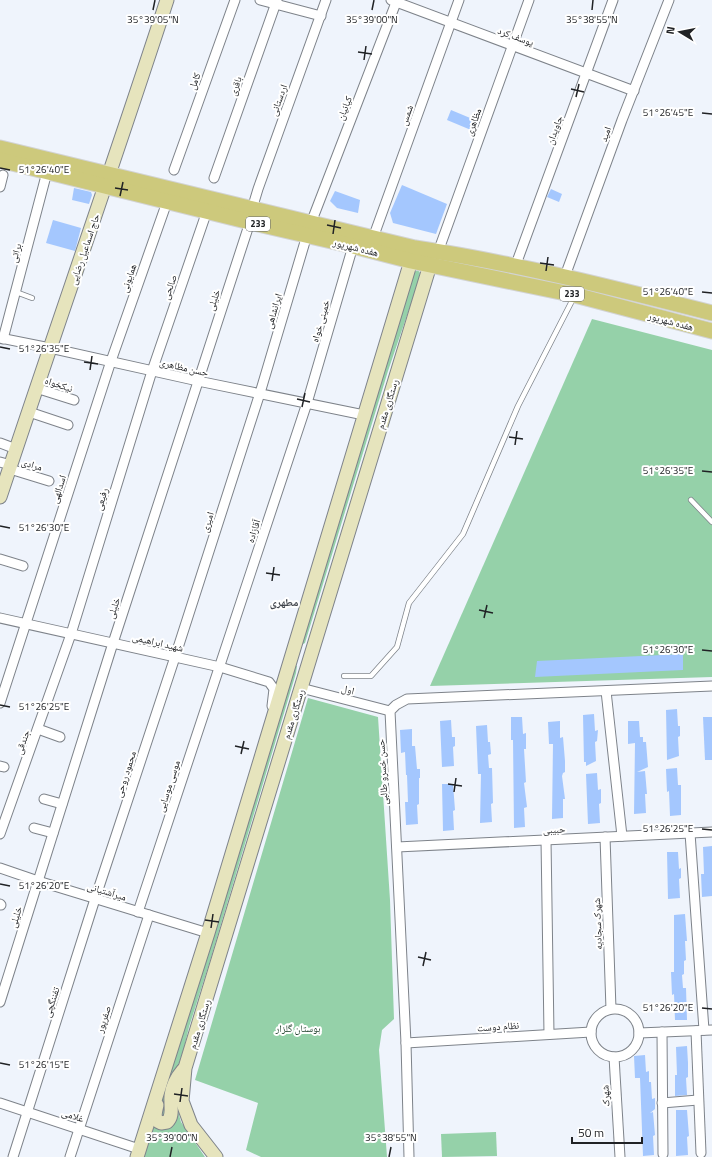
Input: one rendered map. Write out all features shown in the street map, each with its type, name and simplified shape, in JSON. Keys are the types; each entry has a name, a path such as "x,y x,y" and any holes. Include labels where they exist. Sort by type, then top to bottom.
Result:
{"main road":[{"name":"حاج اسماعیل رضایی","path":"0,497 7,465 16,449 108,180 167,0"},
{"name":"هفده شهریور","path":"0,148 108,180 309,229 373,238 413,255"},
{"name":"هفده شهریور","path":"0,160 47,172 108,180 167,202 207,211 251,215"},
{"name":"هفده شهریور","path":"309,229 353,246 413,255 471,256 515,267 565,276 712,313"},
{"name":"رستگاری مقدم","path":"138,1153 208,933 413,255"},
{"name":"هفده شهریور","path":"434,256 712,331"},
{"name":"رستگاری مقدم","path":"216,1157 191,1125 182,1101 185,1068 434,256"},
{"path":"291,656 309,661"},
{"path":"162,1074 155,1117 158,1122 161,1123 168,1122 170,1120 171,1095 176,1078 185,1068"}],"street":[{"name":"کامل","path":"174,170 235,0"},
{"path":"260,0 276,2 321,16"},
{"name":"اردستانی","path":"251,215 326,0"},
{"name":"شمس","path":"373,238 459,0"},
{"name":"مظاهری","path":"434,256 529,0"},
{"name":"جاویدان","path":"515,267 612,0"},
{"name":"امید","path":"565,276 669,0"},
{"name":"یوسف کرد","path":"395,1 634,91"},
{"name":"کیانیان","path":"309,229 395,1"},
{"name":"باقری","path":"214,178 276,2"},
{"name":"براتی","path":"2,339 16,292 47,172"},
{"path":"0,187 3,175"},
{"name":"همایونی","path":"111,362 167,202"},
{"name":"صالحی","path":"152,371 207,211"},
{"name":"خلیلی","path":"0,1002 113,643 251,215"},
{"name":"ایرانشاهی","path":"260,393 309,229"},
{"name":"خمینی خواه","path":"307,403 353,246"},
{"name":"حسن مظاهری","path":"2,339 364,415"},
{"name":"اسدالهی","path":"0,703 111,362"},
{"name":"رفیعی","path":"71,634 152,371"},
{"name":"نیکخواه","path":"36,388 74,400"},
{"name":"امیری","path":"175,657 260,393"},
{"name":"آقازاده","path":"220,667 307,403"},
{"path":"28,412 68,425"},
{"path":"0,443 16,449"},
{"name":"مرادی","path":"7,465 49,481"},
{"path":"0,559 23,566"},
{"name":"شهید ابراهیمی","path":"0,618 220,667 269,682 272,684 274,689 271,722"},
{"name":"جندقی","path":"0,834 71,634"},
{"name":"محمود روحی","path":"95,899 175,657"},
{"name":"موسی موسایی","path":"138,912 220,667"},
{"path":"390,711 396,704 407,700 712,686"},
{"name":"اول","path":"301,688 390,711"},
{"path":"606,691 622,836"},
{"name":"حسن خسرو طالبی","path":"390,711 406,1043 409,1157"},
{"path":"38,729 60,737"},
{"path":"44,799 62,804"},
{"path":"34,828 53,833"},
{"name":"حبیبی","path":"397,847 712,832"},
{"path":"690,833 704,1030 698,1100 700,1153"},
{"name":"شهرک سجادیه","path":"605,837 611,1009"},
{"path":"546,840 549,1034"},
{"name":"میرآشتیانی","path":"0,868 95,899 208,933"},
{"name":"تفننگچی","path":"13,1157 95,899"},
{"name":"صفرپور","path":"70,1157 149,915"},
{"path":"611,1009 627,1012 634,1018 638,1025 638,1041 634,1048 622,1056 606,1056 595,1046 592,1039 591,1032 597,1017 603,1012 611,1009"},
{"path":"639,1033 704,1030"},
{"name":"نظام دوست","path":"406,1043 591,1032"},
{"path":"662,1032 663,1154"},
{"name":"شهرک","path":"614,1057 620,1157"},
{"path":"662,1103 698,1100"},
{"name":"غلامی","path":"0,1102 79,1129 138,1153"}],"lane":[{"path":"16,292 32,298"},
{"path":"344,676 371,676 397,647 409,603 463,534 518,406 575,295"},
{"path":"691,500 712,522"}],"green space":[{"path":"418,269 420,273 417,286 388,371 305,643 301,645 414,273"},
{"path":"592,319 712,350 712,677 430,686"},
{"path":"293,663 297,666 296,673 189,1027 177,1069 167,1115 160,1118 158,1110"},
{"name":"بوستان گلزار","path":"308,698 378,717 390,900 394,1019 382,1030 379,1050 387,1157 261,1157 246,1150 258,1103 195,1080"},
{"path":"176,1104 181,1122 205,1157 141,1157 151,1120 155,1126"},
{"path":"496,1132 497,1156 442,1157 441,1134"}],"building":[{"path":"451,110 475,120 471,130 447,120"},
{"path":"402,185 447,204 436,234 393,223 390,213"},
{"path":"74,188 91,192 92,195 89,204 72,200"},
{"path":"551,189 562,194 559,202 547,197"},
{"path":"335,191 360,200 358,213 337,208 330,201"},
{"path":"53,220 81,228 75,251 46,243"},
{"path":"683,654 683,670 535,677 537,661"},
{"path":"677,709 678,726 680,726 680,736 678,737 679,756 667,760 666,710"},
{"path":"594,714 595,731 598,730 597,741 595,742 596,761 586,766 586,762 584,762 583,715"},
{"path":"511,717 522,717 523,734 526,733 526,749 524,749 526,782 524,783 527,807 524,808 525,827 514,828 513,740 511,740"},
{"path":"703,717 712,717 712,760 705,760"},
{"path":"451,720 452,737 455,737 455,746 453,747 454,766 442,767 440,721"},
{"path":"560,721 560,738 563,737 565,761 565,772 562,776 565,799 563,799 563,818 552,819 553,744 549,744 548,722"},
{"path":"628,721 639,721 640,737 643,737 643,742 646,742 648,767 637,772 645,771 647,794 645,794 646,813 634,814 635,743 628,744"},
{"path":"487,725 488,742 490,742 491,754 488,755 489,768 492,768 492,822 480,823 481,774 478,774 476,726"},
{"path":"412,729 412,746 415,746 417,769 420,769 419,804 417,805 418,824 406,825 405,802 408,802 407,775 405,752 401,753 400,730"},
{"path":"677,768 678,785 681,785 681,815 670,816 666,769"},
{"path":"597,773 598,790 601,789 601,803 599,804 600,823 588,824 586,774"},
{"path":"442,784 453,784 455,810 453,811 454,830 443,831"},
{"path":"712,846 712,896 702,897 701,874 704,874 703,847"},
{"path":"667,852 678,852 679,869 681,868 681,878 679,879 680,898 668,899"},
{"path":"685,914 687,941 685,941 686,960 684,961 684,974 682,975 683,988 686,988 687,1020 675,1020 671,972 674,972 674,915"},
{"path":"687,1046 687,1095 675,1096 675,1075 677,1075 676,1047"},
{"path":"645,1055 646,1072 649,1071 649,1082 651,1082 652,1099 655,1098 655,1109 650,1113 653,1112 655,1135 653,1136 654,1155 643,1156 640,1078 635,1078 634,1056"},
{"path":"676,1110 687,1110 689,1136 687,1137 688,1155 676,1156"}],"district":[{"name":"مطهری","path":"284,602"}]}
